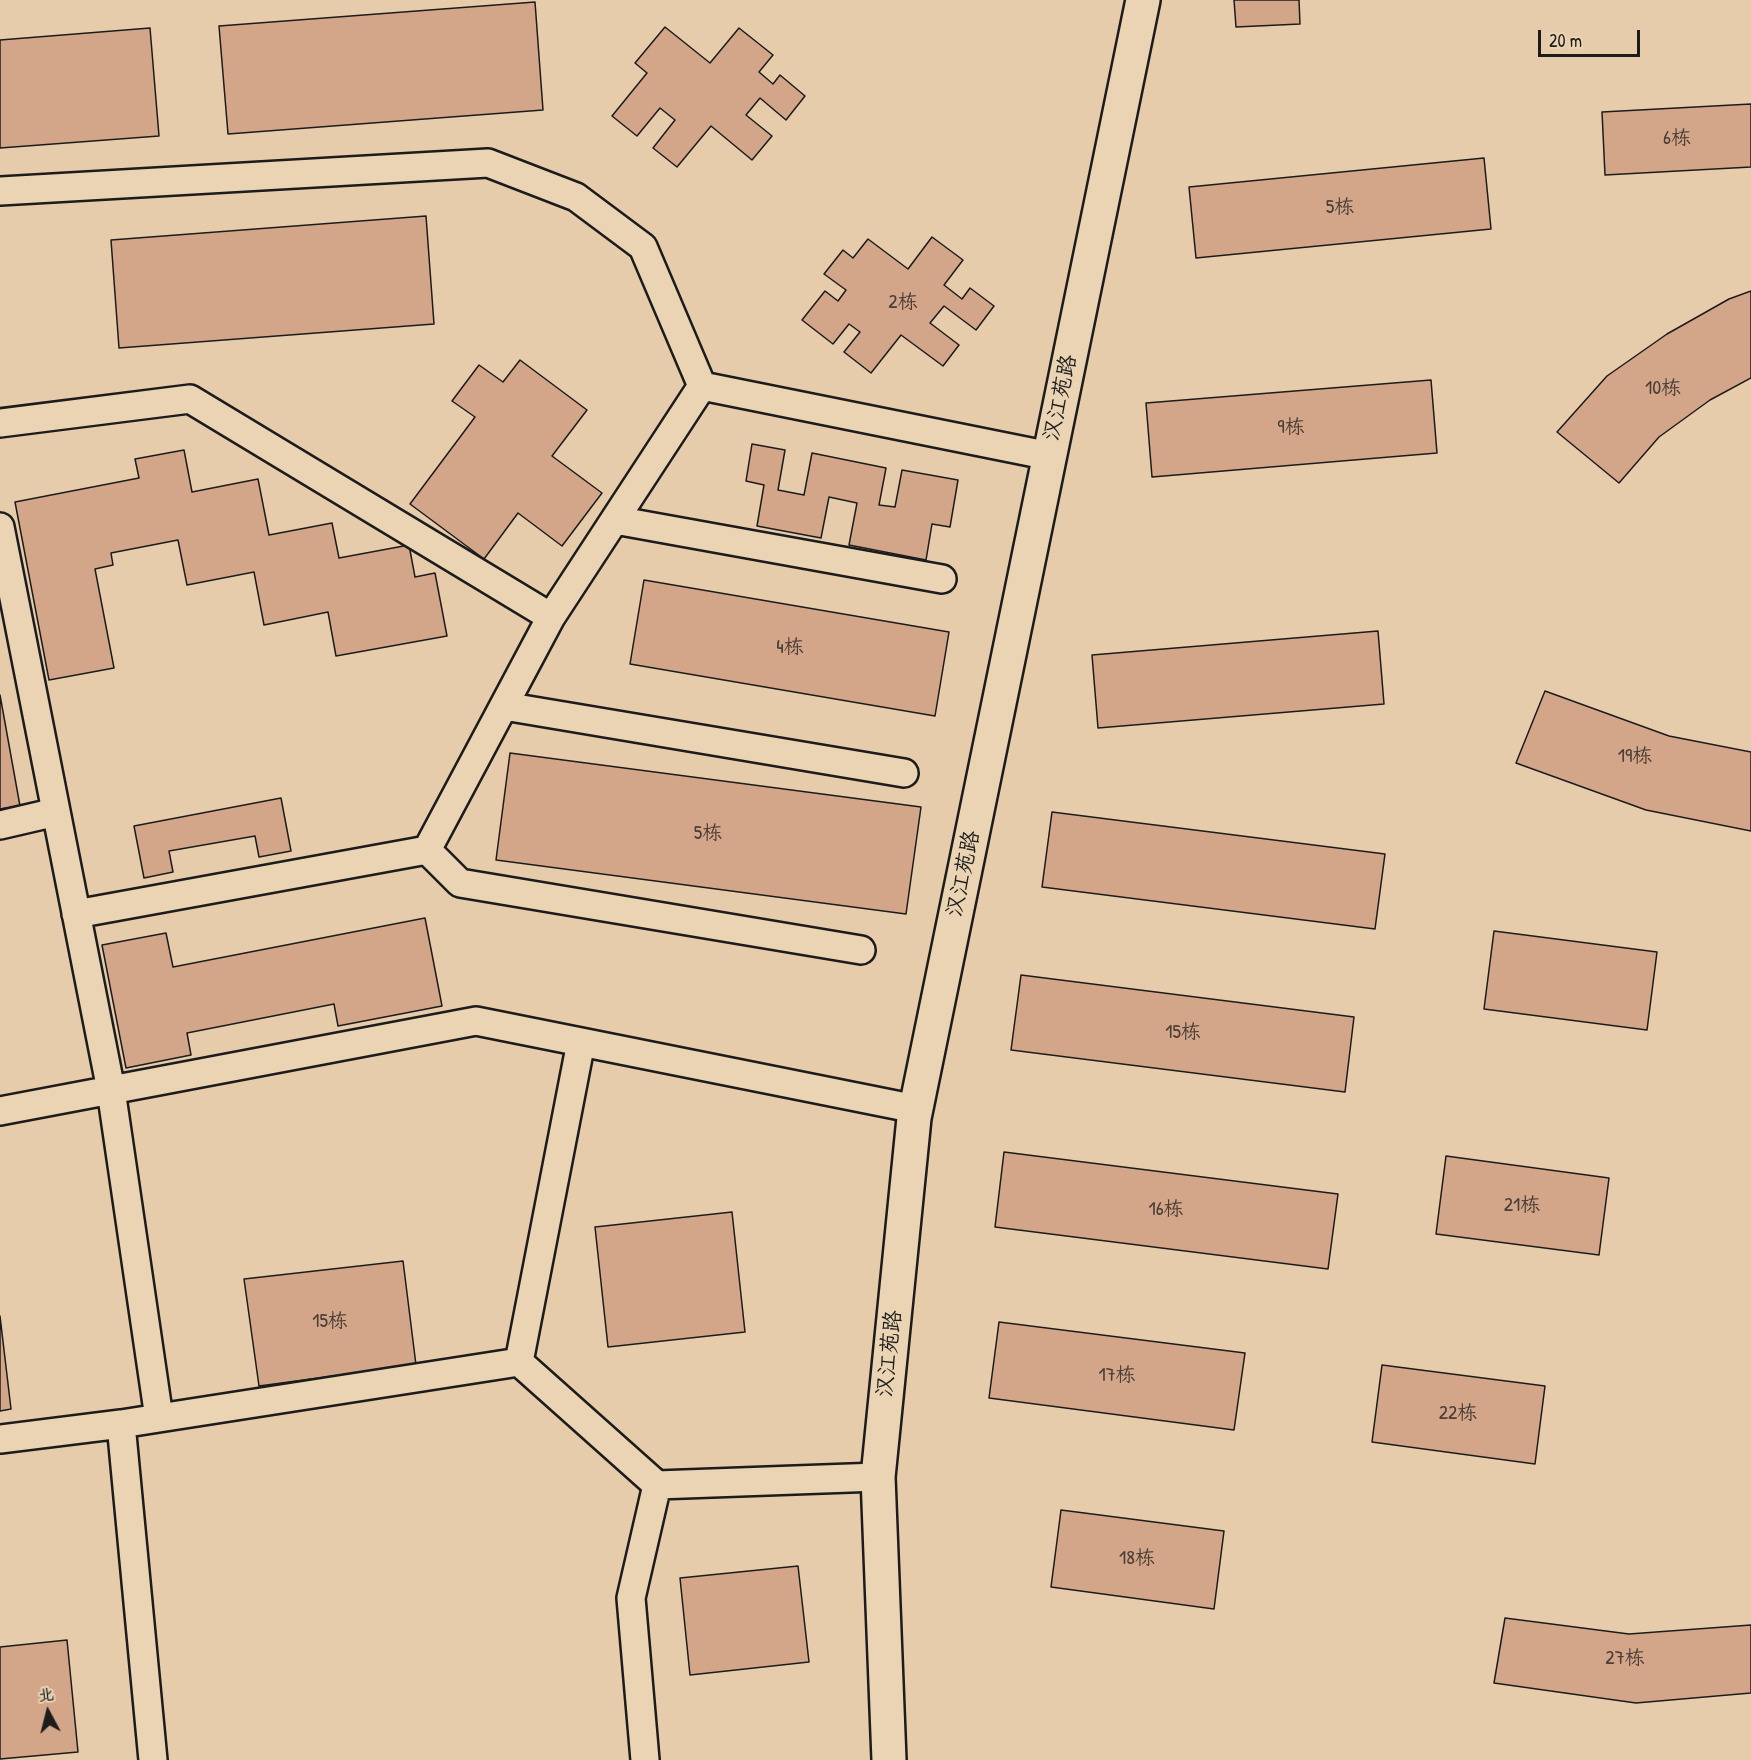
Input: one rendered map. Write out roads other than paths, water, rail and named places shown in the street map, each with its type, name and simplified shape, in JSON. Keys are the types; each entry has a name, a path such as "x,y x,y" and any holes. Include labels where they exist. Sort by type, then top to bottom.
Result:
{"street":[{"name":"汉江苑路","path":"889,1760 878,1477 914,1118 1143,0"},
{"path":"0,191 488,163 576,197 643,247 702,386"},
{"path":"702,386 1050,456"},
{"path":"427,850 551,617 702,386"},
{"path":"0,423 190,399 551,617"},
{"path":"615,520 942,579"},
{"path":"0,526 111,1090 159,1418"},
{"path":"504,706 904,773"},
{"path":"0,825 56,812"},
{"path":"76,914 427,850"},
{"path":"427,850 460,883 861,950"},
{"path":"0,1111 476,1021 902,1106"},
{"path":"519,1362 581,1042"},
{"path":"519,1362 657,1485 878,1477"},
{"path":"0,1440 121,1424 519,1362"},
{"path":"121,1424 153,1760"},
{"path":"645,1760 631,1598 657,1485"}]}
